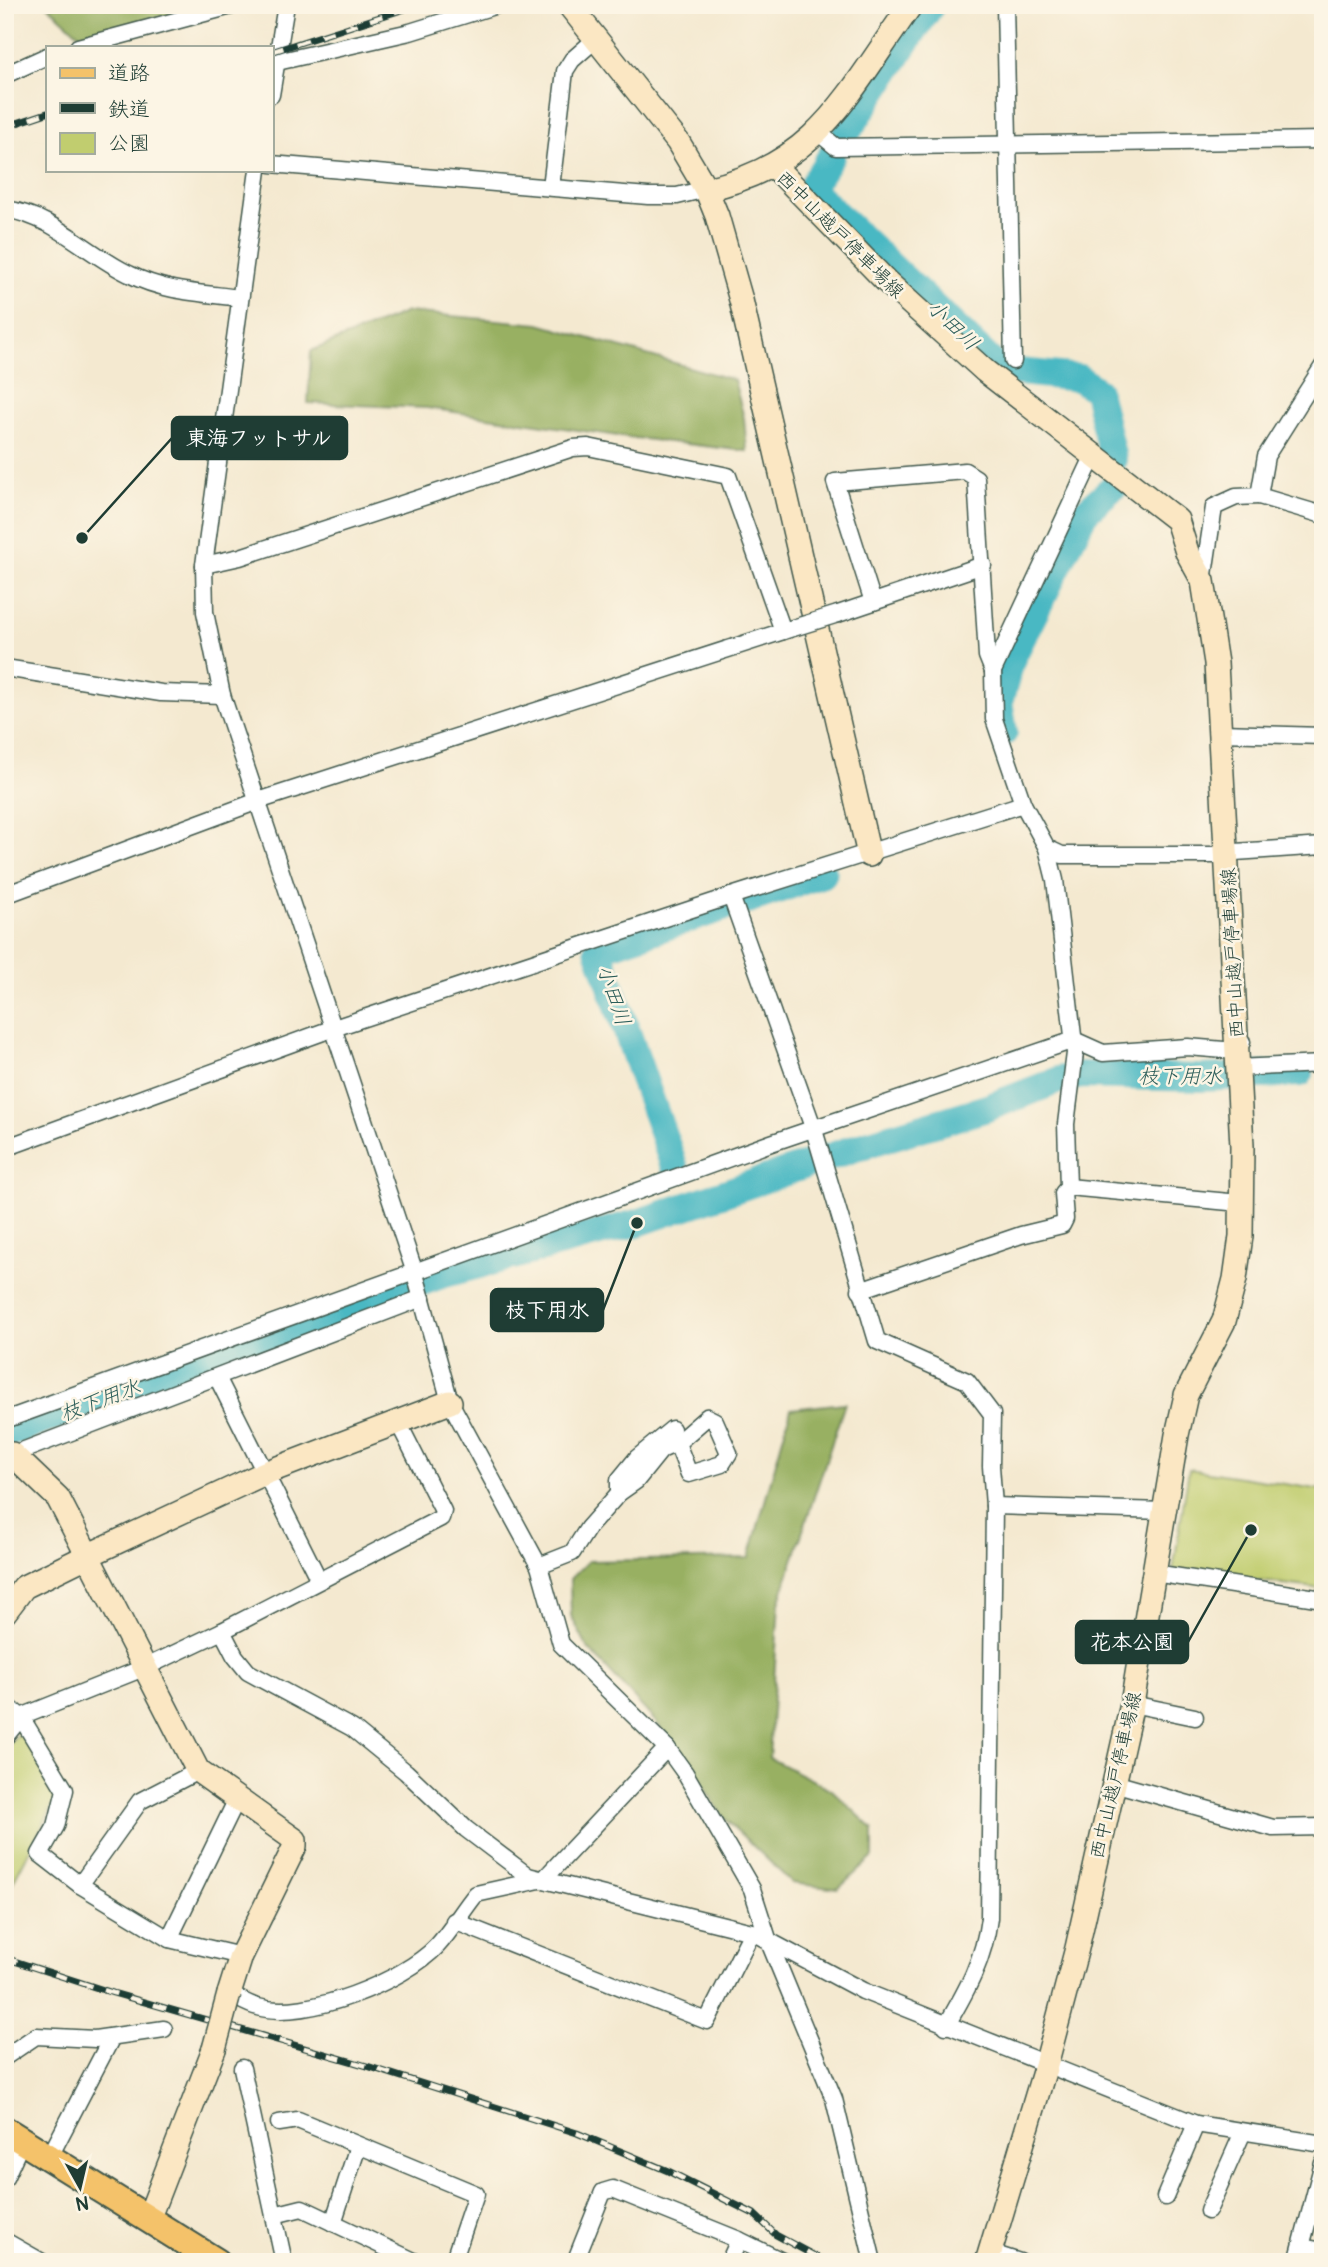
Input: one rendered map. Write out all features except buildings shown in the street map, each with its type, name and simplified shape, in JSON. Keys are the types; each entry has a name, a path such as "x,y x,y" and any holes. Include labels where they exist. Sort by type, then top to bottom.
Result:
{"main road":[{"path":"569,5 678,142 706,189 718,216 741,300 869,855"},
{"path":"774,166 819,133 911,5"},
{"name":"西中山越戸停車場線","path":"706,189 743,181 774,166 930,322 1000,384 1093,457 1162,506 1177,520 1187,552 1203,581 1213,640 1222,733 1239,1060 1241,1236 1235,1279 1224,1321 1186,1395 1168,1475 1165,1511 1132,1704 1114,1783 1046,2065 988,2257"},
{"path":"5,1612 24,1587 89,1555 265,1473 450,1402"},
{"path":"7,1453 58,1498 198,1771 295,1840 295,1846 242,1956 214,2049 149,2217"},
{"path":"14,2134 94,2187 149,2217 208,2259"}],"street":[{"path":"82,46 236,5"},
{"path":"273,84 286,5"},
{"path":"277,62 410,32 498,5"},
{"path":"1005,5 1013,361"},
{"path":"551,187 565,71 572,60 597,38"},
{"path":"5,75 46,56"},
{"path":"819,133 836,147 1323,140"},
{"path":"273,164 649,196 677,196 706,189"},
{"path":"258,172 204,565 205,612 222,695 415,1274 450,1402 539,1566 561,1644 667,1748 685,1773 747,1879 769,1942 834,2099 873,2262"},
{"path":"5,209 41,219 126,273 147,282 170,290 240,298"},
{"path":"1259,496 1266,456 1323,366"},
{"path":"204,565 240,557 573,448 589,447 728,476 788,630"},
{"path":"993,671 1093,457"},
{"path":"860,1290 1021,1235 1062,1224 1065,1219 1063,1194 1068,1187 1066,1124 1074,1065 1064,940 1047,848 1023,804 994,719 993,671 987,656 983,565 975,478 965,471 835,482 873,602"},
{"path":"1203,581 1214,508 1236,497 1259,496 1323,515"},
{"path":"5,895 258,801 983,565"},
{"path":"5,668 161,694 222,695"},
{"path":"1222,733 1323,736"},
{"path":"5,1148 334,1028 731,896 869,855 1023,804"},
{"path":"1047,848 1062,855 1227,855 1235,852 1323,846"},
{"path":"731,896 817,1138 877,1341 967,1381 992,1414 990,1466 994,1506 989,1918 986,1944 976,1972 946,2026"},
{"path":"5,1420 415,1274 817,1138 1074,1040 1102,1053 1188,1048 1239,1060 1323,1064"},
{"path":"1068,1187 1240,1203"},
{"path":"7,1453 217,1377 422,1298"},
{"path":"217,1377 319,1580"},
{"path":"5,1737 21,1717 146,1667 222,1631 444,1515 398,1422"},
{"path":"539,1566 572,1553 588,1528 619,1493 636,1481 674,1436"},
{"path":"994,1506 1165,1511"},
{"path":"1154,1573 1323,1598"},
{"path":"222,1631 248,1672 352,1728 406,1772 466,1829 528,1876 752,1932 863,1991 1196,2124 1323,2144"},
{"path":"5,1704 21,1717 65,1790 56,1826 40,1854 80,1885 169,1939 242,1956"},
{"path":"1132,1704 1195,1717"},
{"path":"229,1994 259,2008 297,2008 328,2004 399,1973 438,1946 475,1894 544,1879 667,1748"},
{"path":"80,1885 135,1806 198,1771"},
{"path":"1114,1783 1273,1828 1323,1827"},
{"path":"169,1939 237,1799"},
{"path":"454,1921 707,2021 752,1932"},
{"path":"5,2057 36,2036 95,2039 164,2029"},
{"path":"50,2156 112,2037"},
{"path":"242,2068 284,2262"},
{"path":"279,2123 298,2120 476,2194 453,2262"},
{"path":"1165,2197 1196,2124"},
{"path":"1208,2211 1243,2132"},
{"path":"5,2178 14,2134"},
{"path":"333,2223 358,2146"},
{"path":"1323,2163 1299,2255 1323,2251"},
{"path":"575,2262 603,2192 613,2189 739,2240 784,2262"},
{"path":"274,2215 302,2208 416,2262"},
{"path":"729,2262 739,2240"},
{"path":"5,2241 42,2262"},
{"path":"988,2257 1020,2262"}],"green space":[{"path":"47,5 211,5 83,38"},
{"path":"407,312 539,324 734,380 744,418 747,451 618,436 427,408 308,403 311,351"},
{"path":"845,1403 779,1603 769,1758 832,1790 873,1829 873,1857 838,1889 792,1883 724,1818 695,1773 656,1722 587,1647 571,1616 570,1579 588,1561 749,1558 791,1409"},
{"path":"1189,1469 1323,1490 1323,1589 1173,1570"},
{"path":"21,1730 59,1794 5,1897 5,1750"}],"waterway":[{"name":"小田川","path":"844,137 931,5"},
{"name":"小田川","path":"831,156 810,189 1000,370 1079,378 1097,391 1113,459"},
{"name":"小田川","path":"1004,732 999,702 1012,658 1085,512 1118,483"},
{"name":"小田川","path":"740,903 823,874"},
{"name":"小田川","path":"674,1166 598,949 723,908"},
{"name":"枝下用水","path":"5,1435 441,1275 637,1223 867,1144 987,1108 1059,1080 1081,1075 1201,1078 1300,1073"}],"railway":[{"path":"273,51 417,5"},
{"path":"5,127 46,113"},
{"path":"5,1958 113,1993 367,2066 577,2133 668,2171 754,2214 776,2235 826,2262"}],"place":[{"name":"東海フットサル","path":"82,538"},
{"name":"枝下用水","path":"637,1223"},
{"name":"花本公園","path":"1251,1530"}]}
